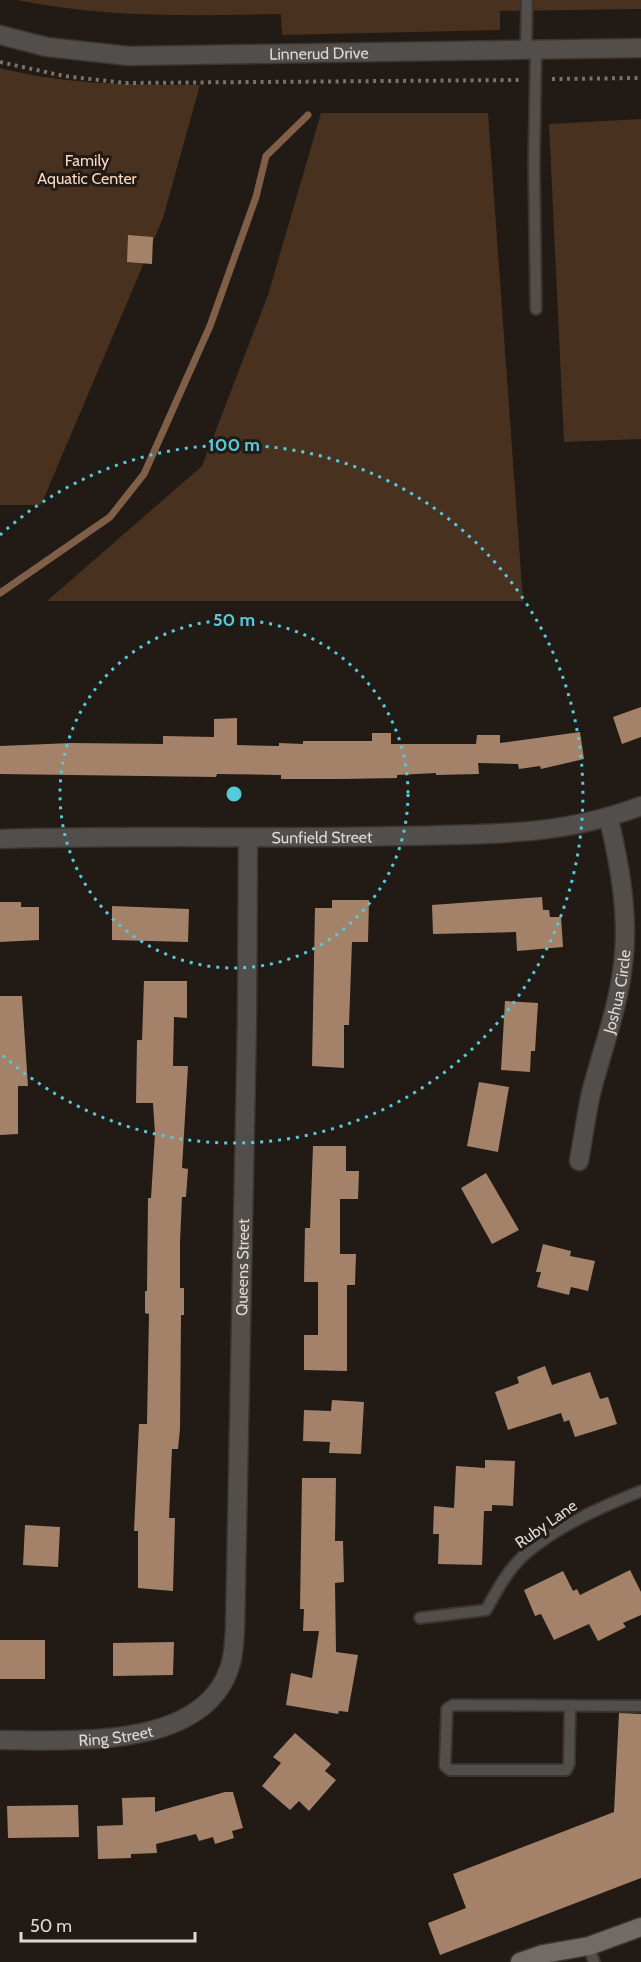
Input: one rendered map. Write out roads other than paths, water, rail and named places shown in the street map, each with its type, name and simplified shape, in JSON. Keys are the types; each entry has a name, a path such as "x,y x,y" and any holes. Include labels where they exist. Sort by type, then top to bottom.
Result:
{"main road":[{"path":"573,1962 641,1927"},
{"path":"520,1962 543,1954 592,1954"}],"street":[{"name":"Linnerud Drive","path":"0,35 47,46 129,56 641,48"},
{"name":"Sunfield Street","path":"0,839 538,832 609,819 641,807"},
{"name":"Joshua Circle","path":"579,1161 591,1094 619,994 624,955 625,926 618,856 609,819"},
{"name":"Queens Street","path":"216,1691 230,1666 235,1629 247,1032 248,837"},
{"name":"Ring Street","path":"0,1740 116,1736 151,1732 198,1713 216,1691"}],"lane":[{"path":"527,0 531,50 537,80 534,163 536,309"},
{"name":"Ruby Lane","path":"420,1618 486,1610 501,1584 522,1557 585,1513 641,1491"},
{"path":"570,1706 569,1764 566,1770 450,1770 445,1766 445,1720 447,1709 453,1705 641,1706"}],"waterway":[{"path":"0,593 110,517 144,474 210,326 256,197 266,156 308,115"}],"park label":[{"name":"Family Aquatic Center","path":"87,169"}]}
